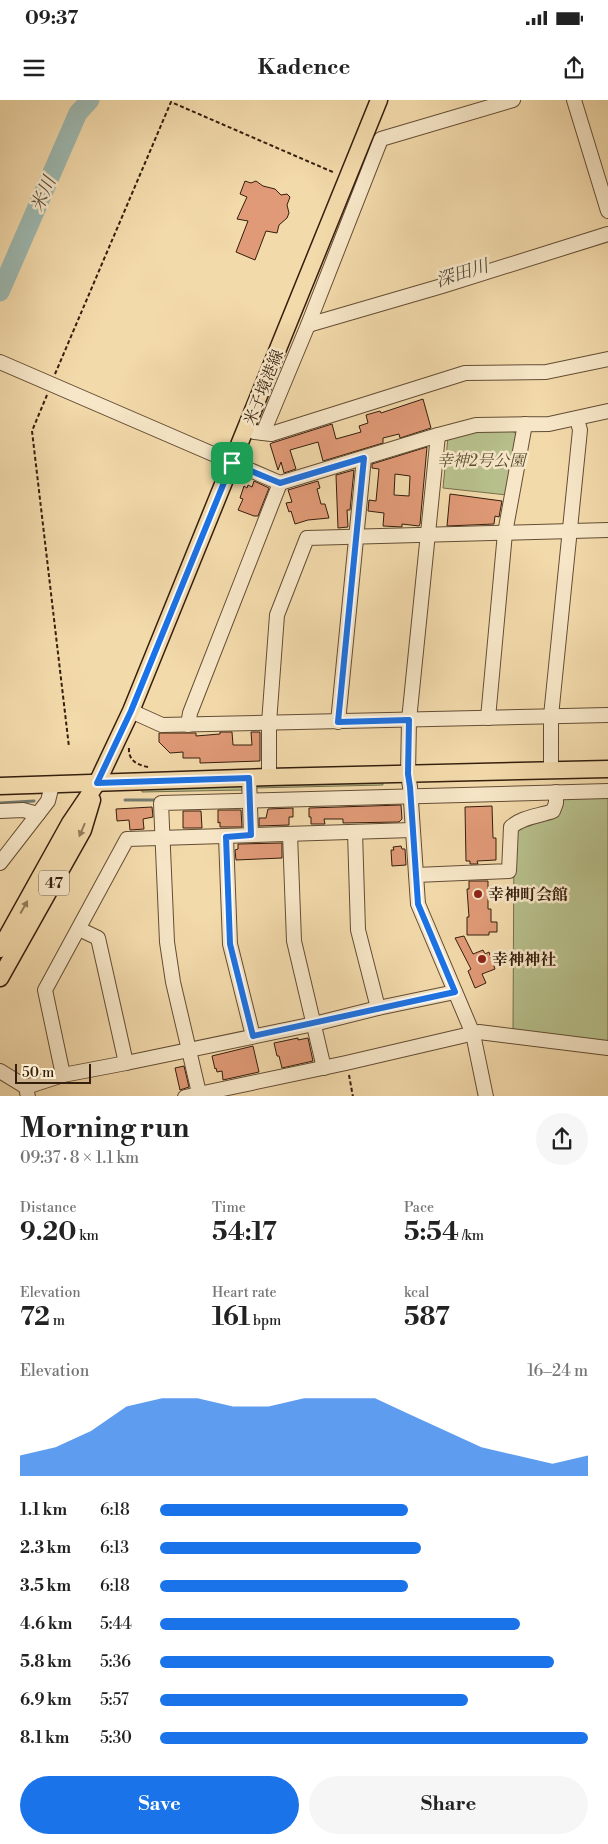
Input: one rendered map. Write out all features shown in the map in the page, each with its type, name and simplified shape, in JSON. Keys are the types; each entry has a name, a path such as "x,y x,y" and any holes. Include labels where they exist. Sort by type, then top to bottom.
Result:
{"main road":[{"name":"米子境港線","path":"0,978 39,912 83,830 97,783 131,711 379,100"},
{"path":"0,786 608,769"},
{"name":"米子境港線","path":"0,949 70,823 97,783"}],"street":[{"path":"263,433 308,325 381,139 513,100"},
{"path":"574,100 608,211"},
{"path":"308,325 442,286 608,234"},
{"path":"245,431 271,434 465,373 546,372 608,359"},
{"path":"0,362 280,483 438,434 476,425 549,424 608,411"},
{"path":"552,771 550,716 580,430 577,419"},
{"path":"488,718 505,532 525,424"},
{"path":"438,434 409,720 408,774 412,830 418,904 473,1034 486,1096"},
{"path":"338,722 364,458"},
{"path":"188,724 190,714 280,483"},
{"path":"269,777 269,722 277,614 307,538 608,530"},
{"path":"131,711 162,725 608,715"},
{"path":"249,778 251,835"},
{"path":"0,863 48,801 52,785"},
{"path":"608,791 161,803 167,942 173,982 188,1050 192,1095 223,1093 479,1032 608,1048"},
{"path":"416,875 509,871 511,828 517,822 553,811 556,803 556,792"},
{"path":"0,811 23,810 38,814"},
{"path":"63,1075 45,990 80,929 127,838 226,837 412,830"},
{"path":"355,832 358,930 378,1008"},
{"path":"290,834 294,941 324,1068"},
{"path":"226,837 230,944 253,1036"},
{"path":"80,929 98,938 126,1064"},
{"path":"0,1071 27,1092 63,1075 126,1064 455,992"}],"path":[{"path":"69,747 32,431 171,102 346,178"},
{"path":"129,744 129,753 133,761 149,767"},
{"path":"346,1063 353,1096"}],"green space":[{"name":"幸神2号公園","path":"476,429 511,430 518,435 507,495 443,488 448,437"},
{"path":"383,782 383,785 254,788 259,785"},
{"path":"244,786 244,790 142,792 142,788"},
{"path":"608,794 608,1044 513,1033 514,831 555,814 558,796"}],"building":[{"path":"245,181 251,183 256,181 263,186 275,189 281,195 287,194 290,197 287,205 289,213 287,218 279,225 277,233 266,231 255,260 236,252 248,221 237,219 247,197 240,194"},
{"path":"423,399 431,428 400,438 399,434 383,438 383,443 323,461 318,442 290,450 296,469 284,473 281,462 278,470 270,444 272,443 332,424 336,439 361,432 359,426 368,423 366,415 380,411 381,413"},
{"path":"427,447 419,526 402,524 402,527 383,526 384,513 368,511 369,500 376,501 379,469 372,468 372,464","holes":["395,474 410,476 409,496 394,495"]},
{"path":"354,470 350,510 347,510 348,527 338,528 336,475"},
{"path":"254,481 269,488 258,516 238,510 243,499 240,498 244,486 247,488 248,485 252,487"},
{"path":"318,481 320,488 317,489 321,504 325,504 329,518 308,520 295,524 286,503 292,502 288,490"},
{"path":"450,494 502,501 499,517 495,516 494,524 447,526"},
{"path":"220,732 232,732 233,745 252,745 251,732 260,732 260,761 200,763 200,758 183,758 183,752 170,753 159,742 159,733 196,733 196,736 220,734"},
{"path":"401,805 402,819 399,822 343,823 343,819 324,819 325,824 311,824 311,817 309,817 309,808"},
{"path":"492,806 493,838 496,838 496,860 477,861 478,864 470,864 470,861 466,861 465,807"},
{"path":"152,807 153,817 143,819 144,829 130,830 129,820 117,821 116,809"},
{"path":"293,808 293,817 289,817 289,825 259,826 259,818 266,818 268,809"},
{"path":"218,810 241,810 242,827 220,827 220,822 218,823"},
{"path":"183,811 201,811 202,828 183,828"},
{"path":"282,843 282,858 236,860 235,850 238,849 238,844"},
{"path":"401,846 402,849 405,849 406,865 392,866 391,850 394,850 393,847"},
{"path":"469,881 488,881 488,909 491,909 491,922 497,922 497,932 489,932 489,935 467,935 467,917 469,917 467,889 469,889"},
{"path":"464,936 473,954 483,950 485,954 489,952 495,969 482,974 486,983 475,988 468,971 471,969 455,938"},
{"path":"298,1038 298,1040 308,1038 313,1061 282,1068 274,1043"},
{"path":"253,1046 259,1072 223,1080 222,1071 217,1072 215,1069 212,1056"},
{"path":"184,1066 189,1087 180,1090 175,1068"}],"waterway":[{"name":"米川","path":"0,292 78,113 90,100"},
{"path":"125,800 159,800"},
{"path":"0,803 34,801"}],"place":[{"name":"幸神町会館","path":"478,894"},
{"name":"幸神神社","path":"482,959"}],"route":[{"path":"364,458 338,722 409,720 408,774 418,904 455,992 253,1036 230,944 226,837 251,835 249,778 97,783 131,711 232,463 280,483 364,458"}],"water label":[{"name":"深田川","path":"462,273"}]}
